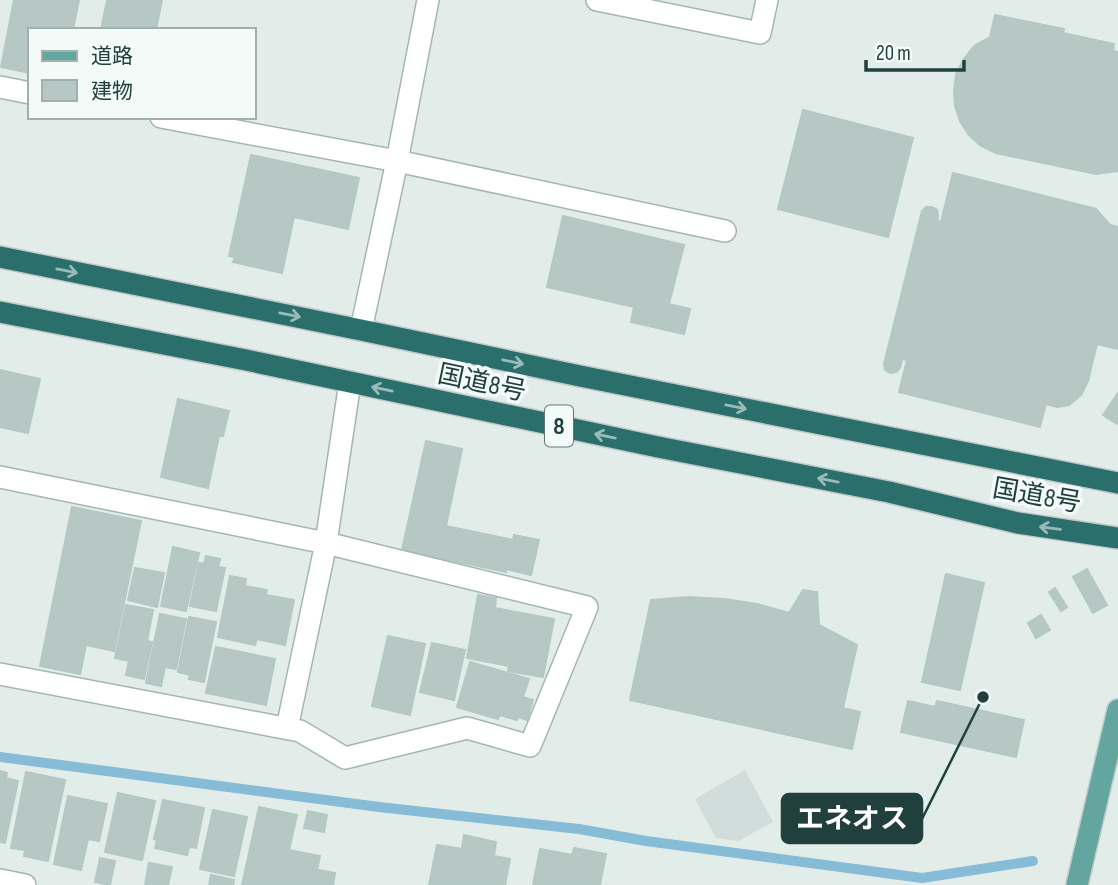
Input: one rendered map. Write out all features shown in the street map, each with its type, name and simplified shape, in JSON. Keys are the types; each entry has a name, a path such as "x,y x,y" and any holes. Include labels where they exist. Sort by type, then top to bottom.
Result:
{"highway":[{"name":"国道8号","path":"0,257 580,376 1118,482"},
{"name":"国道8号","path":"0,312 889,492 1018,523 1118,538"}],"main road":[{"path":"1077,885 1118,710"}],"street":[{"path":"361,330 428,0"},
{"path":"597,0 760,33 767,0"},
{"path":"0,88 28,93"},
{"path":"173,119 397,161 725,231"},
{"path":"287,728 326,543 350,382"},
{"path":"0,477 326,543 587,607 530,746 467,728 345,758 300,731 0,674"},
{"path":"0,880 25,885"}],"shaded area":[{"path":"745,770 773,822 738,841 716,838 695,799"}],"building":[{"path":"14,0 79,0 73,28 28,28 28,73 1,67"},
{"path":"107,0 162,0 156,28 101,28"},
{"path":"995,15 1064,29 1063,33 1114,44 1113,51 1118,52 1118,171 1096,174 996,153 981,146 969,135 955,106 956,74 974,46 990,37"},
{"path":"803,110 913,138 888,237 778,209"},
{"path":"251,155 359,178 348,229 294,217 282,273 233,262 235,257 229,256"},
{"path":"953,173 1096,209 1110,225 1118,227 1118,349 1097,344 1088,381 1081,395 1069,405 1057,407 1046,404 1040,427 899,392 907,360 902,359 896,372 885,370 884,364 922,211 926,207 932,207 937,210 937,221 941,222"},
{"path":"563,216 684,245 669,304 690,309 684,334 631,322 634,307 547,287"},
{"path":"0,370 40,379 28,433 0,427"},
{"path":"1118,393 1118,423 1117,424 1103,415"},
{"path":"178,399 229,411 223,436 219,436 208,488 161,477"},
{"path":"426,441 462,449 446,526 513,540 514,535 539,540 531,575 402,550"},
{"path":"72,507 141,521 114,651 86,645 80,674 40,666"},
{"path":"173,547 199,553 186,611 161,606"},
{"path":"206,556 220,559 218,567 225,568 216,611 190,606 199,563 204,564"},
{"path":"135,568 164,573 157,607 128,600"},
{"path":"1087,569 1107,605 1093,613 1073,577"},
{"path":"946,574 984,583 960,690 922,682"},
{"path":"230,576 246,579 245,586 267,590 266,595 294,600 285,645 257,639 255,645 218,637"},
{"path":"1055,588 1067,607 1061,611 1049,592"},
{"path":"803,590 817,592 819,625 857,645 843,708 860,712 852,749 630,700 651,600 689,597 724,599 789,613"},
{"path":"478,595 496,598 495,608 554,619 543,677 508,671 509,666 467,658"},
{"path":"126,605 153,610 147,641 152,642 144,679 126,675 129,661 115,658"},
{"path":"160,614 186,619 176,669 165,667 161,686 146,683"},
{"path":"1041,615 1050,630 1036,638 1028,623"},
{"path":"189,617 216,622 204,682 189,679 190,675 178,672"},
{"path":"388,636 425,644 410,715 372,706"},
{"path":"432,643 465,650 454,700 420,692"},
{"path":"216,647 275,659 266,705 206,693"},
{"path":"470,662 529,679 523,697 533,700 527,720 500,715 498,719 457,707"},
{"path":"908,701 935,707 937,701 1024,720 1016,757 901,732"},
{"path":"0,771 7,773 6,778 18,781 5,843 0,842"},
{"path":"26,772 65,780 48,861 24,856 25,850 11,848"},
{"path":"118,793 155,801 142,860 105,852"},
{"path":"68,796 107,804 99,841 88,839 81,870 54,864"},
{"path":"163,800 204,808 196,848 189,847 187,855 155,848 157,840 154,839"},
{"path":"259,807 297,815 289,850 320,856 314,885 242,885"},
{"path":"213,810 247,817 234,876 200,869"},
{"path":"308,811 327,815 324,832 304,828"},
{"path":"464,835 496,842 494,856 510,859 505,885 429,885 437,845 462,849"},
{"path":"574,848 606,854 600,885 533,885 540,849 572,855"},
{"path":"100,858 115,861 110,885 95,882"},
{"path":"149,863 172,867 168,885 145,885"},
{"path":"319,870 335,873 333,885 315,885"},
{"path":"211,875 234,880 233,885 209,885"}],"waterway":[{"path":"0,757 379,807 579,829 646,841 922,878 1033,861"}],"place":[{"name":"エネオス","path":"983,697"}]}
